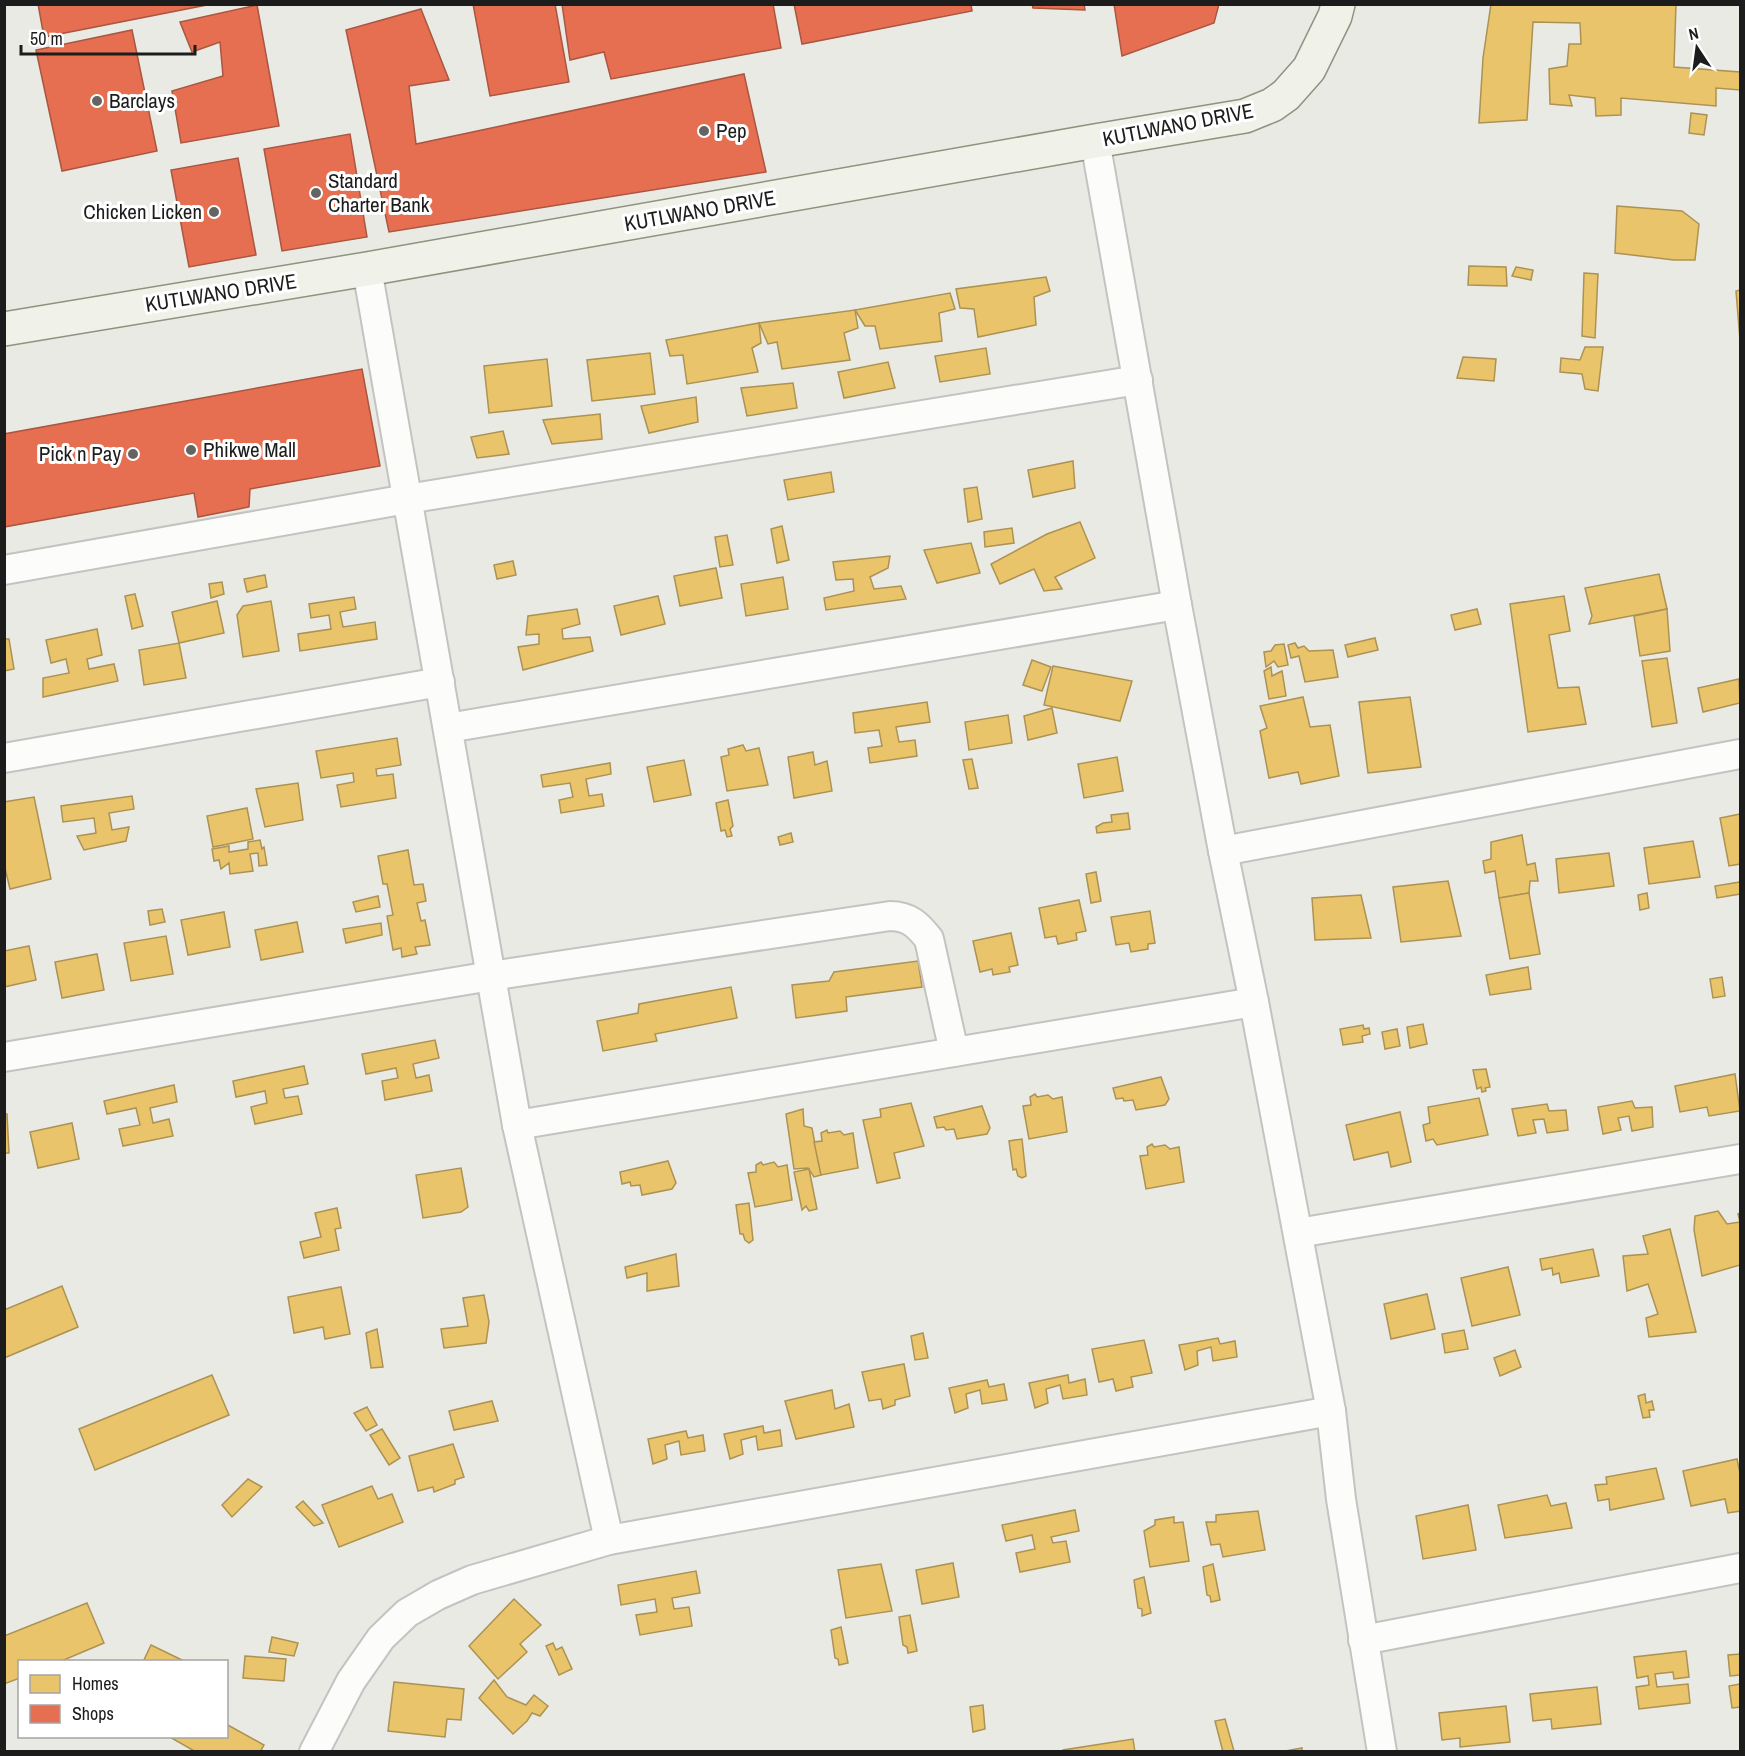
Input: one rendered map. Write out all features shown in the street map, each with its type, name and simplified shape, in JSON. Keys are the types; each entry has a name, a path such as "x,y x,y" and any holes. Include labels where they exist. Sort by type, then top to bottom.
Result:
{"street":[{"name":"KUTLWANO DRIVE","path":"4,329 1245,116 1272,105 1292,89 1309,69 1335,16 1338,4"},
{"path":"1095,141 1177,605 1331,1411 1341,1499 1382,1752"},
{"path":"368,268 517,1125 609,1540"},
{"path":"4,570 407,499 1138,380"},
{"path":"448,728 1177,605"},
{"path":"4,758 440,682"},
{"path":"1223,851 1740,754"},
{"path":"4,1057 491,976 890,916 900,916 912,922 929,939 954,1052"},
{"path":"517,1125 1254,1002"},
{"path":"1298,1233 1740,1159"},
{"path":"314,1752 351,1681 381,1638 407,1613 438,1595 472,1580 609,1540 1331,1411"},
{"path":"1363,1640 1740,1568"}],"building: Homes":[{"path":"1491,4 1676,4 1674,67 1740,72 1740,90 1716,88 1716,106 1621,98 1621,115 1596,116 1595,98 1569,95 1572,106 1550,104 1549,69 1567,66 1569,44 1581,44 1580,23 1533,22 1527,120 1479,123 1483,58"},
{"path":"1691,113 1707,115 1704,135 1689,133"},
{"path":"1617,206 1682,211 1699,224 1695,260 1674,260 1615,253"},
{"path":"1469,266 1506,267 1507,286 1468,285"},
{"path":"1516,267 1533,270 1531,280 1512,276"},
{"path":"1584,273 1598,274 1595,338 1582,336"},
{"path":"1046,277 1050,291 1034,297 1036,325 978,337 974,309 960,308 956,289"},
{"path":"1740,290 1740,340 1736,291"},
{"path":"950,293 955,309 939,313 942,341 880,349 875,326 865,326 855,310"},
{"path":"855,310 858,328 844,333 850,360 782,369 777,342 768,344 759,323"},
{"path":"759,323 761,343 752,348 758,372 687,384 683,355 670,356 666,340"},
{"path":"1585,347 1603,347 1598,391 1585,389 1582,374 1560,372 1561,358 1580,360"},
{"path":"986,348 990,374 940,382 935,356"},
{"path":"650,353 655,394 592,401 587,360"},
{"path":"1463,357 1496,359 1494,381 1457,378"},
{"path":"547,359 552,406 489,413 484,366"},
{"path":"888,362 895,388 844,398 838,372"},
{"path":"793,383 797,408 747,416 741,388"},
{"path":"696,397 698,422 649,433 641,406"},
{"path":"600,414 602,439 552,444 543,420"},
{"path":"503,431 509,454 477,458 471,437"},
{"path":"1073,461 1075,488 1033,497 1028,470"},
{"path":"831,472 834,492 788,500 784,480"},
{"path":"977,487 982,519 968,522 964,489"},
{"path":"1080,522 1095,558 1055,577 1062,589 1044,591 1034,569 1000,584 991,564 1047,534"},
{"path":"782,526 789,560 777,563 771,529"},
{"path":"1012,528 1014,543 985,547 984,532"},
{"path":"727,535 733,565 720,567 715,537"},
{"path":"971,543 980,573 937,583 924,550"},
{"path":"890,556 888,568 870,577 874,589 901,586 906,599 826,610 824,598 854,591 853,579 836,580 833,562"},
{"path":"513,561 516,575 497,579 494,565"},
{"path":"716,568 722,598 680,606 674,576"},
{"path":"1659,574 1667,609 1589,624 1592,616 1585,588"},
{"path":"265,575 267,587 247,592 244,579"},
{"path":"783,577 788,609 746,616 741,584"},
{"path":"222,582 224,594 211,598 209,584"},
{"path":"135,594 143,626 132,629 125,596"},
{"path":"658,596 665,624 621,635 614,606"},
{"path":"1564,596 1570,631 1549,635 1558,688 1579,687 1586,724 1528,732 1510,604"},
{"path":"354,597 356,609 340,612 343,627 375,622 377,639 300,651 298,634 331,629 329,615 311,618 309,604"},
{"path":"217,601 224,633 179,643 172,612"},
{"path":"271,601 279,651 243,657 237,615 243,606"},
{"path":"577,609 580,624 562,629 563,639 590,637 593,651 523,670 518,647 539,644 539,634 526,635 528,616"},
{"path":"1477,609 1481,624 1455,630 1451,615"},
{"path":"1667,609 1670,651 1640,656 1634,616"},
{"path":"97,629 102,655 87,659 89,669 114,664 118,681 43,697 43,678 69,673 66,659 51,663 46,640"},
{"path":"1375,638 1378,650 1348,657 1345,645"},
{"path":"4,639 9,639 14,669 4,671"},
{"path":"179,643 186,678 144,685 139,650"},
{"path":"1295,643 1298,648 1304,646 1309,651 1333,650 1338,677 1305,682 1299,656 1291,658 1288,645"},
{"path":"1284,644 1288,665 1278,667 1274,661 1266,667 1264,652 1271,651 1275,645"},
{"path":"1667,658 1677,723 1652,727 1642,661"},
{"path":"1032,660 1051,667 1042,691 1023,685"},
{"path":"1053,666 1132,681 1120,721 1044,705"},
{"path":"1271,667 1272,676 1282,671 1286,696 1269,699 1264,671"},
{"path":"1739,679 1740,703 1703,712 1698,688"},
{"path":"1303,697 1310,727 1330,725 1339,776 1301,784 1298,772 1269,778 1260,731 1267,728 1260,706"},
{"path":"1410,697 1421,767 1368,773 1359,702"},
{"path":"927,702 930,722 896,727 899,742 915,740 917,756 870,763 868,748 882,746 879,730 855,733 853,713"},
{"path":"1052,708 1057,733 1028,740 1024,716"},
{"path":"1008,715 1012,743 969,750 965,722"},
{"path":"397,738 401,765 376,769 377,776 393,774 396,798 341,807 337,785 354,782 353,773 321,778 316,751"},
{"path":"743,745 746,751 759,748 768,785 727,791 721,757 729,755 728,749"},
{"path":"813,752 815,765 827,761 832,791 794,798 788,757"},
{"path":"1117,757 1123,791 1084,798 1078,764"},
{"path":"972,759 978,788 969,789 963,760"},
{"path":"684,760 691,795 654,802 647,767"},
{"path":"610,763 611,774 586,779 589,796 602,794 604,806 561,813 559,800 573,797 570,783 543,787 541,775"},
{"path":"298,783 303,820 265,827 256,789"},
{"path":"132,796 134,809 109,813 112,830 129,827 126,841 84,850 77,836 96,833 94,818 63,822 61,806"},
{"path":"34,797 51,879 10,889 4,864 4,802"},
{"path":"728,800 733,826 730,829 732,836 727,837 725,830 721,831 716,803"},
{"path":"247,808 253,839 213,847 207,816"},
{"path":"1128,813 1130,829 1097,833 1096,827 1112,822 1111,815"},
{"path":"1740,814 1740,864 1729,866 1720,818"},
{"path":"791,833 793,842 780,845 778,837"},
{"path":"1522,835 1527,865 1535,863 1538,881 1530,881 1529,893 1499,898 1495,871 1485,873 1483,861 1491,859 1491,842"},
{"path":"260,840 262,849 264,847 267,865 259,866 258,853 250,854 253,871 230,874 229,863 221,869 219,860 214,861 212,849 229,846 229,852 248,849 248,842"},
{"path":"1693,841 1700,877 1649,884 1644,848"},
{"path":"408,850 414,885 423,884 426,901 417,903 421,921 425,920 430,945 415,947 417,954 402,957 401,948 393,950 387,916 393,915 387,884 383,884 378,856"},
{"path":"1609,853 1614,886 1559,893 1556,859"},
{"path":"1096,872 1101,901 1091,903 1086,874"},
{"path":"1448,881 1461,936 1401,942 1393,887"},
{"path":"1740,882 1740,894 1717,898 1715,886"},
{"path":"1529,893 1540,954 1510,959 1499,898"},
{"path":"1647,893 1649,908 1640,910 1638,895"},
{"path":"1361,895 1371,938 1315,940 1312,898"},
{"path":"378,896 380,907 356,912 353,902"},
{"path":"1079,900 1086,931 1076,933 1077,940 1058,944 1056,936 1045,938 1039,908"},
{"path":"162,909 165,922 150,925 148,911"},
{"path":"1150,911 1155,943 1148,944 1148,949 1131,952 1129,943 1116,945 1111,917"},
{"path":"224,912 230,947 188,955 181,920"},
{"path":"297,922 303,952 261,960 255,930"},
{"path":"381,923 382,935 346,943 343,929"},
{"path":"1011,933 1018,965 1009,967 1010,972 993,975 992,969 980,972 973,941"},
{"path":"166,936 173,974 131,981 124,943"},
{"path":"29,946 36,980 4,987 4,951"},
{"path":"97,954 104,990 62,998 55,962"},
{"path":"918,961 922,987 846,997 847,1011 796,1018 792,985 829,981 834,972"},
{"path":"1528,967 1531,989 1490,995 1486,975"},
{"path":"1722,977 1725,996 1713,998 1710,979"},
{"path":"731,987 737,1018 655,1034 657,1041 603,1051 597,1021 638,1013 639,1004"},
{"path":"1423,1024 1427,1044 1410,1048 1407,1027"},
{"path":"1363,1025 1364,1029 1369,1028 1370,1034 1362,1036 1363,1042 1343,1045 1340,1029"},
{"path":"1397,1029 1400,1046 1385,1049 1382,1032"},
{"path":"435,1040 439,1058 413,1064 416,1078 429,1075 432,1091 385,1100 382,1081 398,1078 396,1068 366,1074 362,1054"},
{"path":"304,1066 308,1084 283,1089 285,1098 298,1096 302,1114 255,1124 251,1107 267,1103 265,1091 236,1097 233,1081"},
{"path":"1486,1069 1490,1087 1485,1088 1486,1091 1482,1092 1481,1087 1477,1089 1473,1070"},
{"path":"1735,1074 1740,1111 1709,1116 1707,1107 1680,1112 1675,1086"},
{"path":"1161,1077 1169,1099 1165,1105 1136,1110 1133,1100 1116,1099 1113,1088"},
{"path":"174,1085 177,1102 150,1108 153,1123 169,1119 173,1136 123,1146 119,1129 140,1125 136,1108 107,1114 104,1101"},
{"path":"1035,1094 1037,1097 1048,1095 1053,1099 1062,1097 1067,1132 1029,1139 1023,1106 1031,1105 1030,1097"},
{"path":"1479,1098 1488,1135 1437,1145 1433,1139 1426,1141 1423,1125 1430,1123 1428,1107"},
{"path":"1632,1101 1635,1108 1652,1107 1653,1127 1632,1131 1629,1116 1618,1118 1621,1130 1603,1134 1598,1107"},
{"path":"911,1103 924,1146 894,1153 900,1178 877,1183 863,1120 881,1117 880,1109"},
{"path":"1547,1104 1549,1111 1566,1110 1568,1130 1547,1133 1544,1119 1533,1120 1536,1133 1518,1136 1512,1109"},
{"path":"982,1106 990,1128 987,1134 957,1139 954,1129 937,1128 934,1117"},
{"path":"803,1109 804,1126 812,1128 821,1175 814,1177 808,1168 794,1169 786,1114"},
{"path":"1400,1112 1411,1162 1391,1167 1388,1152 1354,1160 1346,1125"},
{"path":"4,1114 7,1114 9,1153 4,1153"},
{"path":"72,1123 79,1159 38,1168 30,1132"},
{"path":"827,1130 828,1133 840,1131 844,1135 853,1133 858,1168 821,1175 814,1142 822,1141 821,1133"},
{"path":"1022,1139 1026,1176 1022,1178 1018,1176 1016,1169 1013,1170 1009,1141"},
{"path":"1152,1144 1154,1147 1165,1145 1170,1149 1179,1147 1184,1182 1146,1189 1140,1156 1148,1155 1147,1147"},
{"path":"668,1161 676,1183 672,1189 642,1195 640,1185 631,1186 630,1182 622,1184 620,1172"},
{"path":"761,1162 763,1165 774,1162 778,1167 787,1165 792,1200 755,1207 748,1173 756,1172 756,1165"},
{"path":"461,1168 468,1207 461,1212 423,1218 416,1175"},
{"path":"809,1169 817,1209 809,1211 806,1206 802,1210 794,1172"},
{"path":"749,1203 753,1240 749,1243 743,1234 740,1234 736,1205"},
{"path":"337,1208 341,1228 335,1229 339,1250 304,1258 300,1242 321,1237 315,1213"},
{"path":"1718,1211 1727,1224 1740,1222 1740,1265 1702,1276 1694,1230 1695,1216"},
{"path":"1670,1229 1696,1332 1649,1337 1646,1318 1658,1314 1648,1284 1627,1291 1623,1256 1648,1254 1643,1236"},
{"path":"1593,1249 1599,1276 1561,1283 1559,1273 1553,1275 1552,1268 1542,1270 1540,1259"},
{"path":"676,1254 679,1286 647,1291 647,1273 627,1278 625,1267"},
{"path":"1508,1267 1520,1315 1472,1326 1461,1278"},
{"path":"62,1286 78,1327 4,1358 4,1310"},
{"path":"341,1287 350,1334 325,1339 323,1327 294,1333 288,1297"},
{"path":"1427,1294 1435,1329 1391,1339 1384,1304"},
{"path":"484,1295 489,1322 486,1343 444,1348 441,1329 468,1326 463,1298"},
{"path":"377,1329 383,1367 371,1368 366,1333"},
{"path":"1464,1330 1468,1349 1445,1353 1442,1334"},
{"path":"923,1333 928,1358 915,1360 911,1336"},
{"path":"1218,1338 1220,1344 1235,1341 1237,1357 1213,1361 1211,1347 1197,1351 1198,1365 1185,1370 1179,1345"},
{"path":"1144,1340 1152,1373 1131,1377 1133,1387 1116,1391 1113,1379 1099,1382 1092,1349"},
{"path":"1515,1350 1521,1367 1500,1376 1494,1358"},
{"path":"904,1364 910,1396 895,1400 895,1405 883,1409 881,1399 869,1401 862,1372"},
{"path":"212,1375 229,1415 95,1470 79,1429"},
{"path":"1068,1375 1069,1383 1085,1379 1087,1395 1063,1399 1060,1385 1046,1389 1048,1403 1035,1408 1029,1383"},
{"path":"987,1380 989,1387 1004,1384 1007,1400 982,1404 980,1390 966,1394 968,1408 955,1413 949,1388"},
{"path":"832,1390 835,1409 849,1404 854,1427 796,1439 785,1401"},
{"path":"1645,1394 1646,1403 1652,1401 1654,1410 1649,1410 1650,1417 1643,1418 1638,1396"},
{"path":"492,1401 498,1421 454,1430 449,1411"},
{"path":"367,1407 377,1425 366,1431 354,1413"},
{"path":"763,1426 764,1433 780,1430 782,1446 758,1450 756,1436 741,1440 743,1454 730,1459 724,1434"},
{"path":"382,1429 400,1458 389,1465 370,1435"},
{"path":"686,1431 688,1438 703,1435 705,1451 681,1455 679,1441 665,1445 667,1459 653,1464 648,1439"},
{"path":"453,1444 464,1477 455,1480 455,1484 434,1492 433,1487 418,1491 409,1456"},
{"path":"1737,1459 1740,1473 1740,1511 1728,1513 1725,1499 1691,1506 1683,1471"},
{"path":"1656,1468 1664,1499 1610,1510 1609,1499 1598,1501 1595,1485 1607,1484 1606,1477"},
{"path":"248,1479 262,1487 232,1517 222,1505"},
{"path":"372,1486 378,1499 392,1494 403,1522 339,1547 322,1505"},
{"path":"1547,1495 1551,1506 1566,1503 1572,1528 1505,1538 1498,1505"},
{"path":"303,1501 323,1523 314,1526 296,1507"},
{"path":"1468,1505 1476,1550 1423,1559 1416,1516"},
{"path":"1075,1510 1079,1531 1051,1537 1053,1543 1066,1541 1070,1562 1020,1572 1016,1553 1035,1549 1032,1535 1006,1541 1002,1525"},
{"path":"1258,1511 1265,1550 1223,1557 1220,1544 1211,1545 1206,1522 1216,1522 1216,1515"},
{"path":"1174,1517 1174,1523 1183,1522 1189,1561 1150,1567 1144,1531 1155,1525 1155,1520"},
{"path":"953,1563 959,1597 922,1604 916,1570"},
{"path":"881,1564 892,1611 846,1618 838,1570"},
{"path":"1213,1564 1220,1600 1211,1602 1210,1596 1207,1595 1203,1567"},
{"path":"696,1571 700,1593 672,1598 674,1609 689,1607 692,1626 640,1635 636,1615 657,1612 655,1599 621,1605 618,1585"},
{"path":"1144,1577 1151,1613 1142,1616 1142,1609 1138,1608 1134,1580"},
{"path":"514,1599 541,1625 520,1644 527,1652 498,1679 469,1646"},
{"path":"87,1603 104,1643 64,1660 18,1660 18,1679 4,1684 4,1636"},
{"path":"910,1615 917,1651 908,1653 907,1647 903,1645 899,1617"},
{"path":"841,1627 848,1663 839,1665 838,1659 835,1658 831,1630"},
{"path":"272,1637 298,1643 294,1656 269,1652"},
{"path":"553,1643 556,1650 562,1647 572,1669 559,1675 546,1646"},
{"path":"151,1645 182,1660 144,1660"},
{"path":"1686,1651 1689,1677 1674,1679 1673,1672 1655,1674 1657,1687 1688,1684 1690,1703 1639,1709 1636,1687 1649,1685 1648,1676 1637,1678 1634,1657"},
{"path":"1740,1654 1740,1675 1730,1676 1728,1655"},
{"path":"245,1656 286,1659 284,1681 243,1678"},
{"path":"494,1680 507,1697 526,1705 534,1695 548,1706 540,1716 532,1713 513,1734 479,1698"},
{"path":"394,1682 464,1689 461,1720 447,1719 445,1737 388,1731"},
{"path":"1740,1684 1740,1707 1732,1708 1729,1686"},
{"path":"1597,1687 1601,1724 1552,1729 1551,1719 1533,1721 1530,1694"},
{"path":"983,1705 985,1729 973,1732 970,1707"},
{"path":"1506,1706 1510,1742 1460,1747 1460,1738 1442,1740 1439,1713"},
{"path":"1225,1719 1234,1751 1223,1752 1215,1721"},
{"path":"228,1725 264,1745 260,1752 196,1752 172,1738 228,1738"},
{"path":"1133,1739 1135,1752 1063,1752 1063,1750"},
{"path":"1302,1748 1302,1752 1280,1752"}],"building: Shops":[{"path":"38,4 212,4 44,37"},
{"path":"473,4 555,4 569,82 490,96"},
{"path":"562,4 773,4 781,48 611,79 604,52 570,60"},
{"path":"794,4 971,4 972,11 802,44"},
{"path":"1032,4 1084,4 1085,10 1033,8"},
{"path":"1114,4 1219,4 1214,23 1122,56"},
{"path":"257,5 279,126 181,143 172,91 223,76 220,42 192,52 180,22"},
{"path":"421,9 449,80 409,86 416,144 744,74 766,172 389,232 346,30"},
{"name":"Barclays","path":"132,30 157,151 62,171 36,50"},
{"name":"Standard Charter Bank","path":"350,134 367,237 282,251 264,149"},
{"name":"Chicken Licken","path":"238,158 256,255 189,267 171,170"},
{"name":"Phikwe Mall","path":"362,369 380,466 250,489 249,507 198,517 194,493 4,527 4,434"}],"place":[{"name":"Barclays","path":"97,101"},
{"name":"Pep","path":"704,131"},
{"name":"Standard Charter Bank","path":"316,193"},
{"name":"Chicken Licken","path":"214,212"},
{"name":"Phikwe Mall","path":"191,450"},
{"name":"Pick n Pay","path":"133,454"}]}
